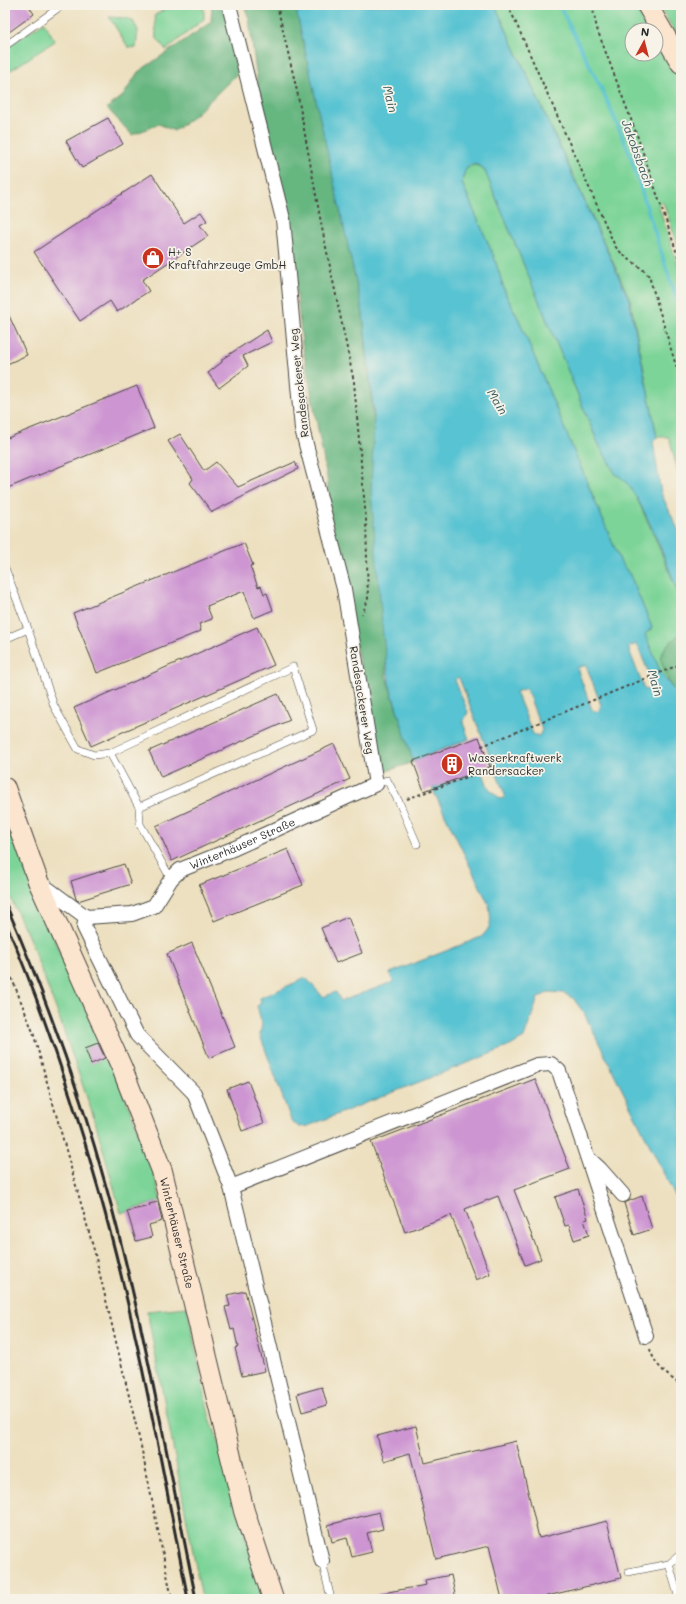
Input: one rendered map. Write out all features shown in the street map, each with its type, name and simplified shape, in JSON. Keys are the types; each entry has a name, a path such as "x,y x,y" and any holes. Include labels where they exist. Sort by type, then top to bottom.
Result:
{"main road":[{"path":"647,5 681,63"},
{"name":"Winterhäuser Straße","path":"5,788 38,881 122,1068 162,1171 244,1511 273,1599"}],"street":[{"name":"Randesackerer Weg","path":"229,5 283,219 302,429 344,589 376,784"},
{"name":"Winterhäuser Straße","path":"86,917 132,914 154,906 171,879 180,870 235,848 376,784"},
{"path":"38,881 86,917 84,927 137,1035 194,1093 231,1187 322,1561"},
{"path":"231,1187 537,1064 551,1064 559,1071 646,1336"},
{"path":"588,1158 624,1195"}],"lane":[{"path":"5,46 61,6 60,5"},
{"path":"5,568 28,629 54,706 78,749 94,755 110,753 293,667 313,730 139,807"},
{"path":"5,639 28,629"},
{"path":"110,753 139,807 140,824 171,879"},
{"path":"376,784 387,780 399,802 417,844"},
{"path":"628,1572 669,1564 681,1554"},
{"path":"322,1561 331,1599"},
{"path":"669,1564 679,1599"}],"path":[{"path":"277,5 297,91 322,228 354,382 366,520 368,600 352,637"},
{"path":"508,5 615,246 623,256 643,269 649,276 677,369 681,377"},
{"path":"592,5 597,29 638,138 681,265"},
{"path":"399,802 492,768 482,746 681,664"},
{"path":"5,961 32,1032 94,1250 141,1446 172,1599"},
{"path":"646,1336 652,1356 663,1373 681,1385"}],"green space":[{"path":"172,5 204,5 204,19 166,50 156,37 155,15"},
{"path":"212,5 224,6 240,71 192,118 174,131 159,124 132,135 107,108 123,96 138,72 211,22"},
{"path":"244,5 307,5 363,313 373,415 391,506 386,585 386,676 414,762 384,772 334,550 327,478 302,343 295,277 258,87 249,19"},
{"path":"495,5 636,5 645,22 624,22 624,62 664,62 664,52 681,75 681,255 663,202 658,204 681,275 681,484 669,437 657,437 630,299"},
{"path":"659,5 675,5 681,16 681,43"},
{"path":"109,17 125,18 133,21 138,30 136,48 128,47"},
{"path":"44,22 55,41 5,74 5,49"},
{"path":"474,165 484,169 598,443 616,475 621,476 633,490 681,600 681,634 660,657 670,685 662,676 645,634 652,628 651,625 630,575 621,563 519,320 506,295 494,257 462,183 465,171"},
{"path":"681,633 681,699 670,685 660,657 666,646"},
{"path":"5,820 59,951 125,1097 150,1159 161,1201 121,1213 95,1121 58,1014 29,938 5,886"},
{"path":"187,1307 209,1415 220,1446 264,1599 202,1599 147,1311"}],"water":[{"name":"Main","path":"295,5 495,5 629,299 657,437 653,441 661,493 681,536 681,600 653,531 634,493 624,481 616,475 598,443 484,169 475,164 471,165 464,174 462,183 494,257 506,295 519,320 621,563 630,575 651,625 652,628 645,634 662,675 681,699 681,1208 584,1013 573,998 563,993 549,992 538,998 524,1038 510,1046 308,1126 299,1127 291,1120 260,1035 262,1024 257,1006 261,1003 260,998 306,978 323,997 336,992 341,1001 393,982 390,973 481,937 488,930 490,923 489,905 432,788 482,770 488,787 500,799 504,798 505,795 459,678 458,677 455,680 468,712 463,723 469,739 413,761 389,683 383,635 371,492 374,416 363,314","holes":["637,644 654,686 652,691 644,689 628,647","586,665 601,705 599,712 592,710 577,668","526,688 542,730 539,736 533,734 516,692"]}],"building":[{"path":"5,5 28,5 34,14 5,35"},
{"path":"108,118 123,144 82,168 66,141"},
{"path":"152,174 184,223 201,212 207,221 200,225 208,236 142,280 149,291 117,312 110,301 80,321 34,252"},
{"path":"5,307 27,355 5,365"},
{"path":"267,330 272,342 243,356 248,366 219,388 208,373 222,362 222,359"},
{"path":"137,386 154,428 5,489 5,439"},
{"path":"180,434 204,471 216,462 238,487 295,462 298,469 212,512 190,483 193,479 168,441"},
{"path":"244,543 253,565 250,566 258,587 261,586 264,594 267,593 273,610 254,618 244,591 207,606 212,619 199,624 201,631 97,673 73,613"},
{"path":"257,627 274,665 91,746 74,708"},
{"path":"278,694 290,720 161,777 149,751"},
{"name":"Wasserkraftwerk Randersacker","path":"479,737 490,767 424,791 413,761"},
{"path":"334,744 350,779 172,861 156,826"},
{"path":"288,849 303,885 214,921 199,885"},
{"path":"124,864 131,884 78,901 76,899 71,881"},
{"path":"348,917 362,953 336,963 321,928"},
{"path":"192,943 235,1047 209,1058 167,954"},
{"path":"98,1043 105,1058 91,1064 85,1048"},
{"path":"535,1079 570,1169 514,1190 541,1259 525,1265 498,1196 465,1209 490,1274 476,1280 451,1215 405,1232 371,1142"},
{"path":"248,1081 264,1123 242,1131 227,1089"},
{"path":"578,1189 588,1219 584,1220 589,1235 574,1240 569,1225 565,1226 555,1197"},
{"path":"642,1196 652,1229 634,1235 624,1203"},
{"path":"158,1202 162,1221 149,1225 152,1237 136,1241 127,1211 150,1206 149,1204"},
{"path":"245,1291 265,1371 242,1376 235,1348 238,1347 234,1329 231,1330 225,1307 230,1306 227,1295"},
{"path":"322,1387 327,1405 302,1412 297,1394"},
{"path":"416,1426 425,1463 516,1441 539,1538 607,1521 621,1578 535,1599 502,1599 489,1546 436,1559 410,1453 384,1461 377,1436"},
{"path":"379,1512 383,1529 367,1533 372,1552 352,1557 347,1538 332,1542 328,1525"},
{"path":"451,1575 456,1599 378,1599 377,1594 426,1585 425,1580"}],"waterway":[{"name":"Jakobsbach","path":"559,5 604,94 629,152 681,314"}],"railway":[{"path":"5,902 48,1008 97,1153 133,1291 196,1599"},
{"path":"5,921 45,1021 68,1088 113,1241 148,1394 188,1599"}],"place":[{"name":"H+ S Kraftfahrzeuge GmbH","path":"153,258"},
{"name":"Wasserkraftwerk Randersacker","path":"452,764"}]}
